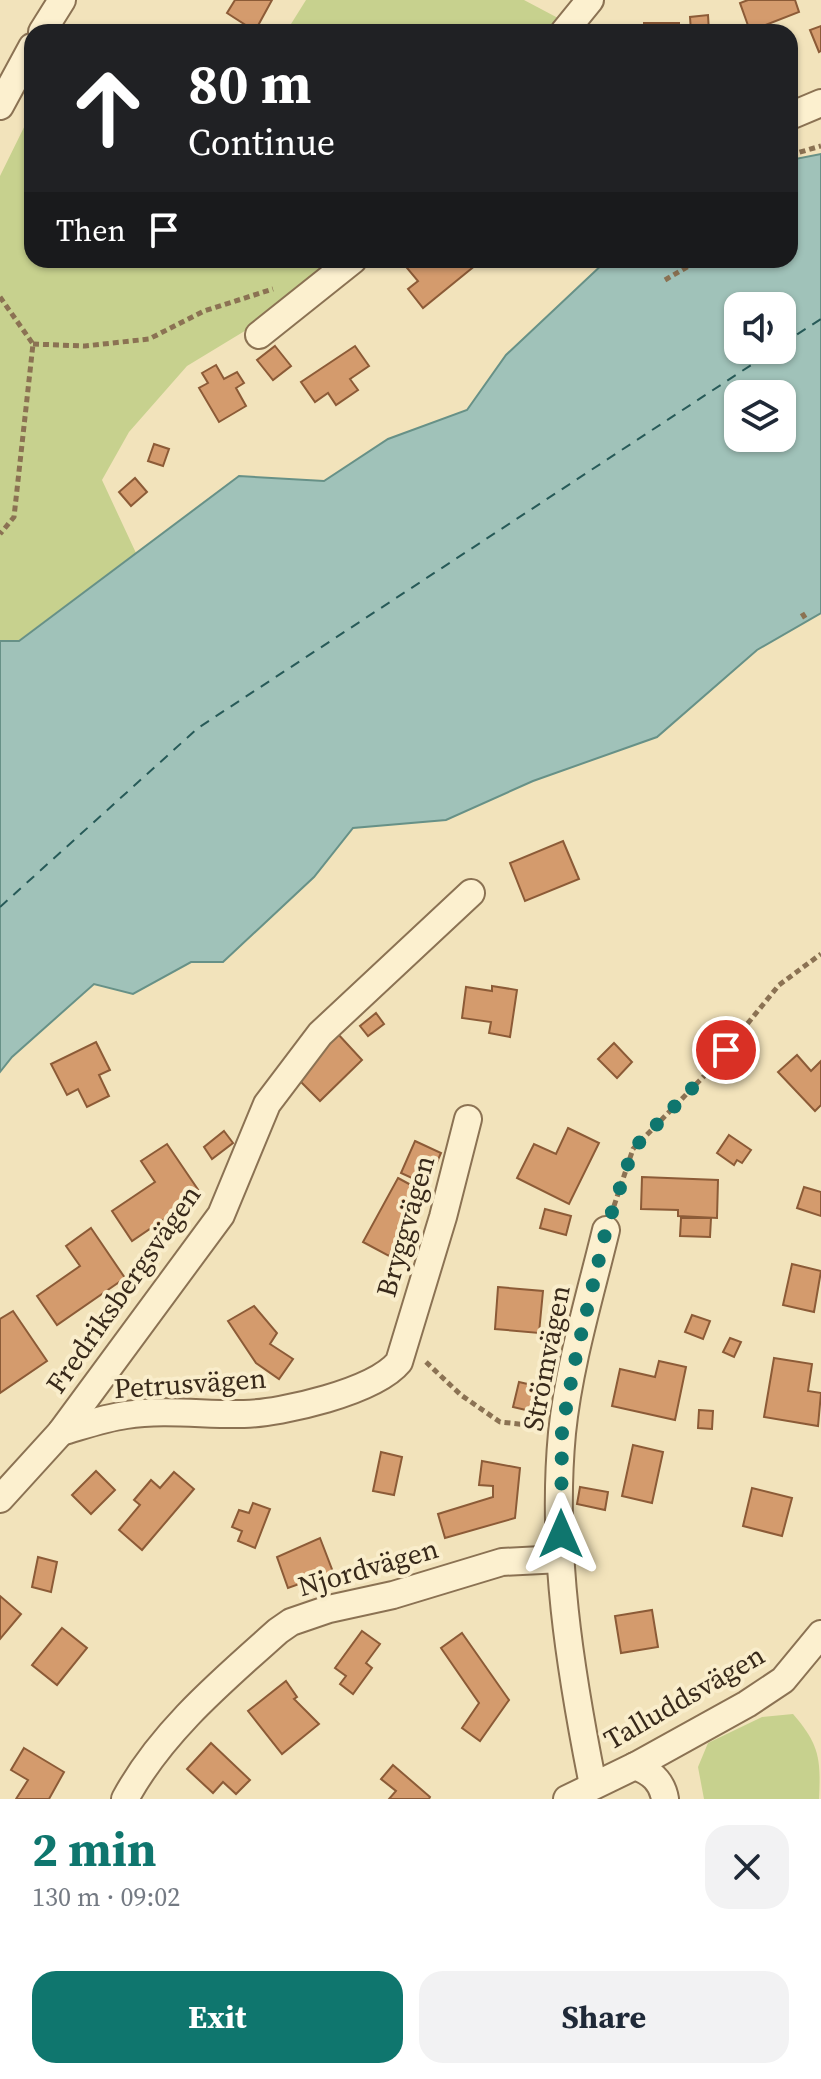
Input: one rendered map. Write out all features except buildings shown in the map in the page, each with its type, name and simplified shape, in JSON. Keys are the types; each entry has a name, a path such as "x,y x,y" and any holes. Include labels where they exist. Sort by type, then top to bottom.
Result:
{"street":[{"path":"47,24 62,0"},
{"path":"570,24 590,0"},
{"path":"0,106 24,62"},
{"path":"798,113 821,103"},
{"path":"259,335 343,268"},
{"name":"Fredriksbergsvägen","path":"0,1499 61,1432 221,1215 267,1104 320,1034 471,893"},
{"name":"Bryggvägen","path":"400,1356 443,1217 468,1119"},
{"name":"Strömvägen","path":"593,1785 562,1602 560,1460 562,1429 576,1356 606,1230"},
{"name":"Petrusvägen","path":"61,1432 126,1415 267,1412 332,1397 367,1385 391,1371 400,1356"},
{"name":"Njordvägen","path":"125,1799 164,1741 195,1707 291,1622 502,1562 561,1559"},
{"name":"Talluddsvägen","path":"567,1799 635,1766 768,1690 783,1680 821,1634"},
{"path":"635,1766 653,1774 665,1799"}],"path":[{"path":"798,153 821,146"},
{"path":"665,280 685,268"},
{"path":"33,344 85,346 149,339 204,311 286,284"},
{"path":"0,297 33,344 14,517 0,534"},
{"path":"802,613 807,621"},
{"path":"606,1230 633,1149 709,1071 779,985 821,954"},
{"path":"400,1356 411,1371 426,1362 461,1395 500,1422 562,1429"}],"green space":[{"path":"306,0 524,0 558,18 554,24 291,24"},
{"path":"24,127 24,268 321,268 248,329 187,366 129,432 102,480 136,553 18,641 0,641 0,176"},
{"path":"793,1714 808,1734 816,1752 819,1799 704,1799 698,1767 708,1743 762,1717"}],"water":[{"path":"821,154 821,613 757,650 657,737 533,781 446,820 353,828 314,877 223,962 191,962 133,994 94,984 12,1057 0,1072 0,641 19,641 239,476 324,481 388,439 467,410 506,355 598,268 798,268 798,158"}],"ferry route":[{"path":"796,335 821,319"},
{"path":"0,907 198,728 753,364"}],"route":[{"path":"561,1534 562,1429 606,1230 633,1149 726,1050"}]}
